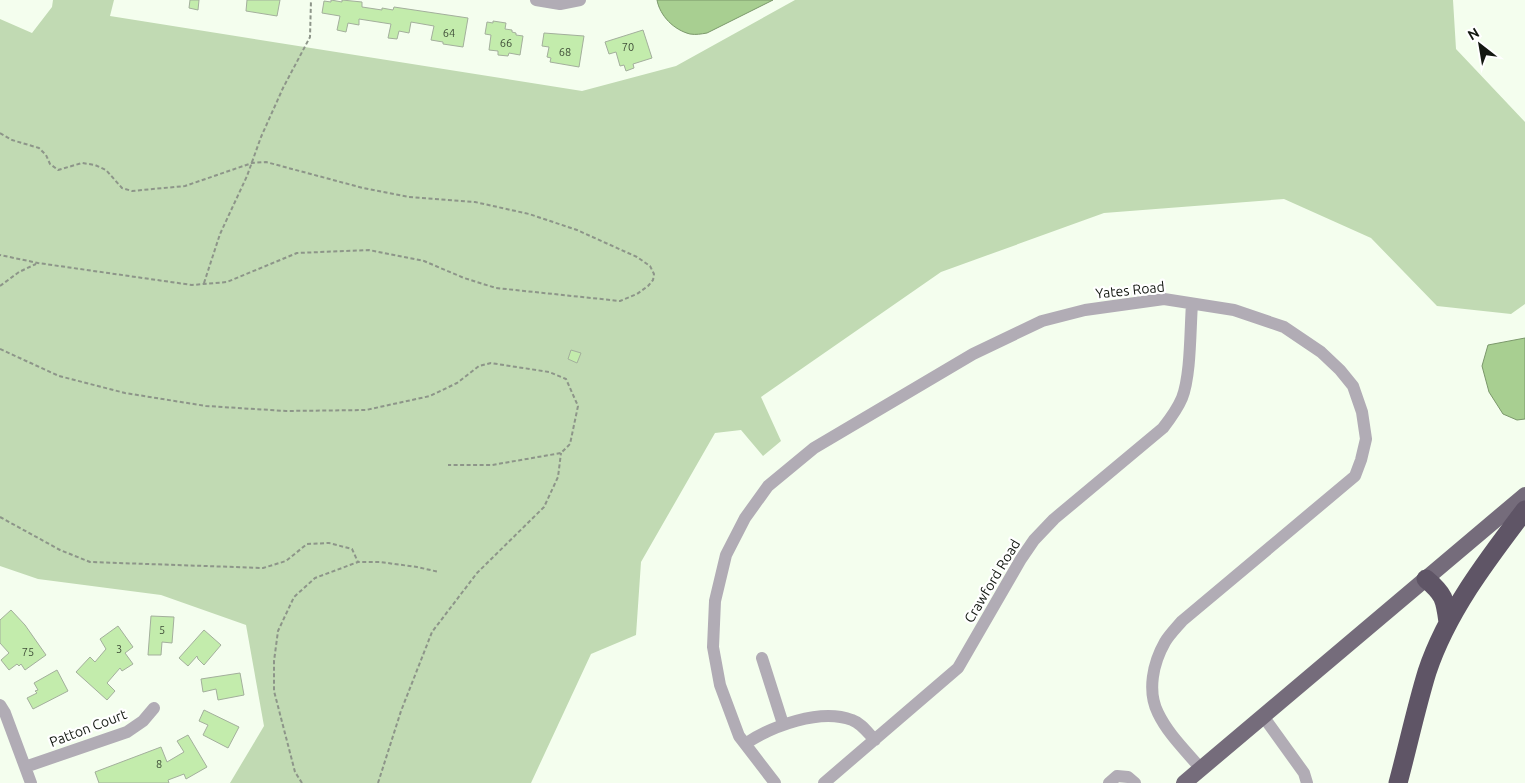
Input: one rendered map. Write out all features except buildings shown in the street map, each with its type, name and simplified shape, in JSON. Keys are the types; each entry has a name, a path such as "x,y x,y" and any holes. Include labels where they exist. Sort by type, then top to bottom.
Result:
{"highway":[{"path":"1398,783 1427,672 1448,622 1484,564 1525,510"},
{"path":"1426,579 1440,590 1446,606 1448,622"}],"main road":[{"path":"1184,783 1525,496"}],"street":[{"path":"536,0 560,4 580,0"},
{"name":"Yates Road","path":"775,783 739,736 720,685 713,647 715,601 726,554 745,518 768,486 814,448 973,354 1042,321 1085,310 1164,300 1234,310 1284,327 1321,352 1353,386 1362,412 1366,439 1355,476 1182,621 1165,641 1155,663 1151,693 1157,713 1168,730 1201,769"},
{"name":"Crawford Road","path":"824,783 958,668 1034,540 1054,519 1163,428 1183,397 1187,374 1192,304"},
{"path":"762,658 783,724"},
{"path":"0,705 5,713 31,783"},
{"name":"Patton Court","path":"25,767 127,732 142,722 154,708"},
{"path":"745,744 767,730 783,724 831,716 852,720 864,728 874,740"},
{"path":"1263,716 1304,773 1307,783"},
{"path":"1108,783 1118,776 1128,777 1135,783"}],"path":[{"path":"204,284 220,234 252,164 261,137 283,88 310,37 310,0"},
{"path":"0,133 12,140 39,148 46,154 50,164 58,170 82,163 95,165 106,170 122,188 132,191 185,186 252,164 266,162 363,188 409,197 475,202 529,214 577,230 638,257 650,266 654,274 648,286 637,294 620,301 496,288 464,278 424,261 368,250 297,253 228,282 192,285 38,263 0,255"},
{"path":"0,286 19,272 38,263"},
{"path":"0,349 59,376 124,393 206,406 286,411 366,410 430,396 457,383 479,366 491,363 549,372 566,379 578,406 570,444 561,453 492,465 448,465"},
{"path":"378,783 401,711 432,632 477,573 544,507 558,477 561,453"},
{"path":"0,517 60,550 90,562 262,568 286,561 307,544 329,543 352,549 358,562"},
{"path":"302,783 296,772 274,691 274,661 278,631 294,597 315,578 358,562 380,562 439,572"}],"shaded area":[{"path":"53,0 114,0 110,16 582,91 676,66 795,0 1453,0 1456,49 1525,122 1525,304 1511,314 1437,306 1371,238 1284,199 1104,213 941,272 761,397 781,441 763,456 741,430 715,433 641,562 636,635 591,654 531,783 230,783 264,726 246,625 161,595 38,579 0,566 0,19 32,33 52,7"},
{"path":"657,0 773,0 707,33 690,34 669,22 661,12"},
{"path":"1525,338 1525,419 1517,420 1503,414 1489,392 1482,366 1488,345"}]}
